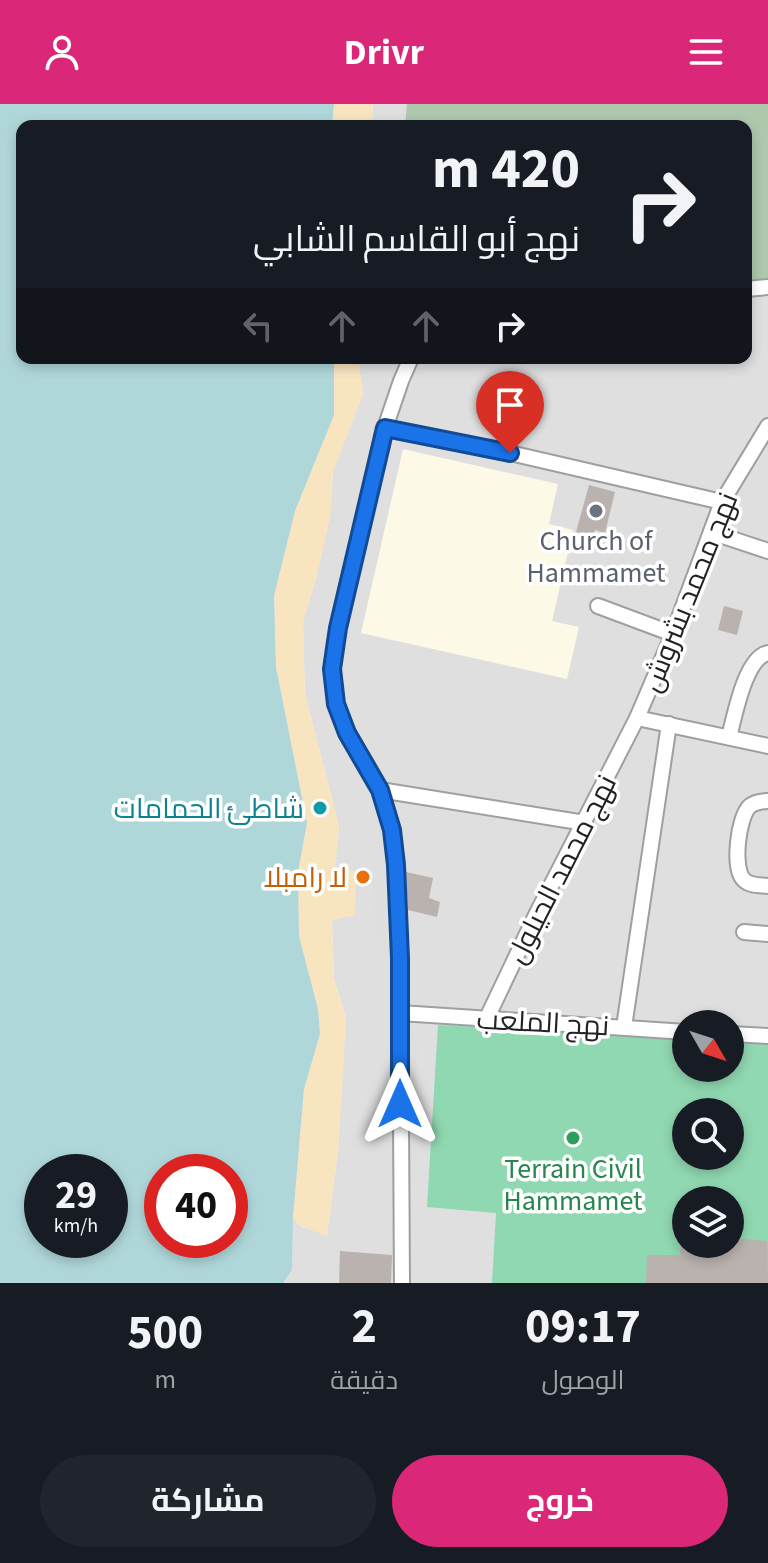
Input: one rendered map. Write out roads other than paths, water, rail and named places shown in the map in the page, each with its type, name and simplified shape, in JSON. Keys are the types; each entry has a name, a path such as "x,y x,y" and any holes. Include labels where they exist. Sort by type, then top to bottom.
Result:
{"street":[{"path":"402,1283 396,865 392,830 380,790 347,733 336,704 332,669 338,628 385,428 409,364"},
{"name":"نهج محمد بشروش","path":"637,718 673,634 722,502 768,426"},
{"path":"385,428 722,502"},
{"path":"711,532 768,551"},
{"path":"598,606 673,634"},
{"path":"729,737 750,667 761,654 768,653"},
{"path":"637,718 768,746"},
{"name":"نهج محمد الحيلول","path":"486,1020 637,718"},
{"path":"624,1027 669,724"},
{"path":"380,790 585,823"},
{"path":"768,801 750,806 744,814 737,861 740,875 745,881 768,886"},
{"path":"744,932 768,934"},
{"name":"نهج الملعب","path":"400,1013 672,1031"},
{"path":"744,1035 768,1036"}],"water":[{"path":"0,104 334,104 333,120 16,120 16,364 334,364 334,415 295,511 274,596 276,667 307,823 298,872 299,936 318,1009 320,1034 304,1089 293,1218 292,1270 283,1283 0,1283"}],"place":[{"name":"Church of Hammamet","path":"596,511"},
{"name":"شاطئ الحمامات","path":"320,808"},
{"name":"لا رامبلا","path":"363,877"},
{"name":"Terrain Civil Hammamet","path":"573,1138"}]}
